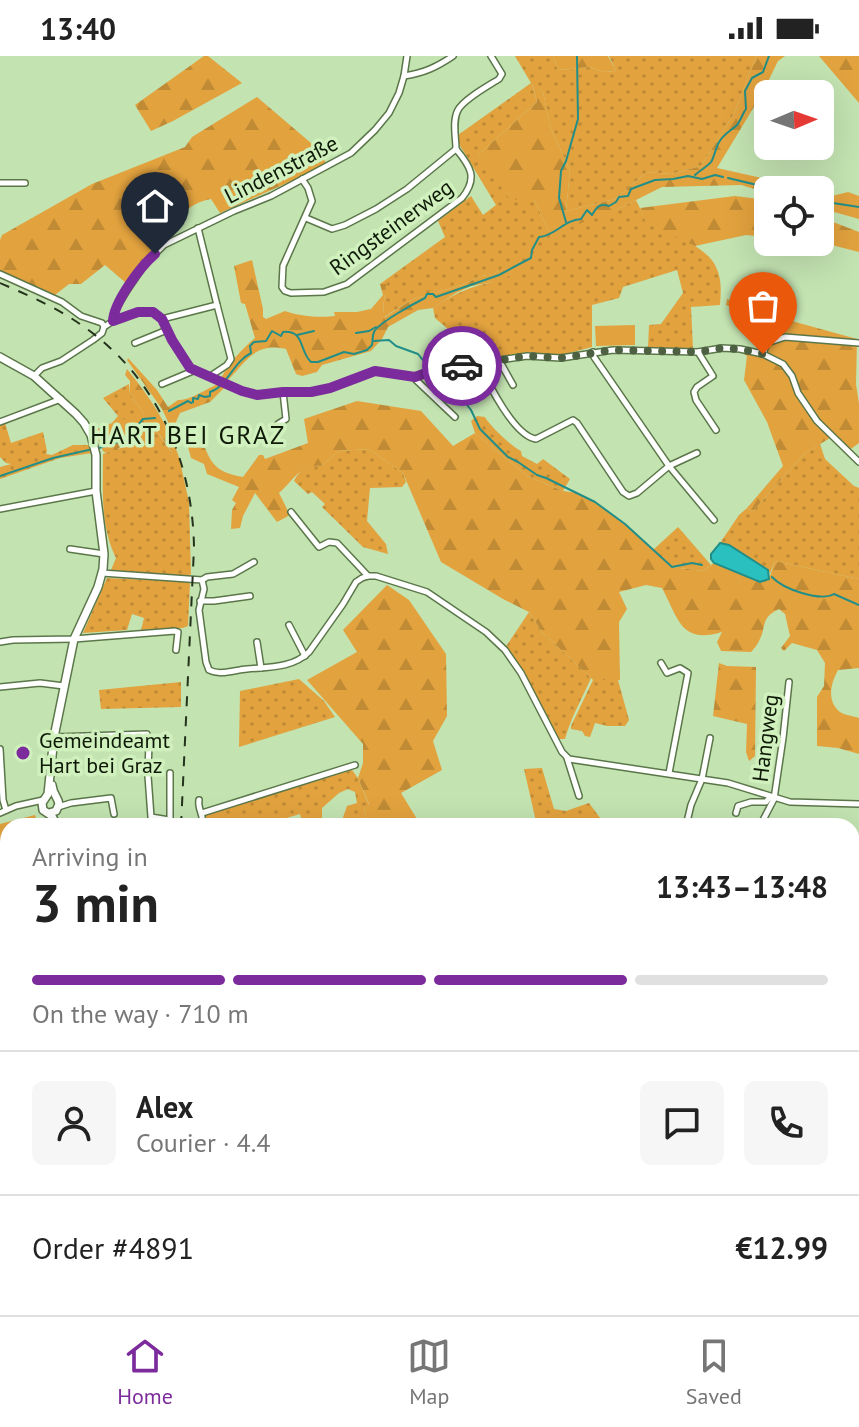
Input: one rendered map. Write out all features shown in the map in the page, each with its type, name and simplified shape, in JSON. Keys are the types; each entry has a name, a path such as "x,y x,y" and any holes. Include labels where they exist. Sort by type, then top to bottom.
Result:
{"main road":[{"path":"0,357 34,376 61,399 84,423 96,455 96,491 104,554 102,573 74,639 54,737 50,775 51,804 57,818"}],"street":[{"name":"Lindenstraße","path":"34,376 42,368 61,361 98,337 104,327 113,321 114,312 150,258 164,245 271,196 344,158 389,113 399,93 407,56"},
{"path":"404,76 426,72 453,56"},
{"path":"456,149 458,110 502,74 491,56"},
{"name":"Ringsteinerweg","path":"302,179 312,201 283,266 282,287 291,293 324,292 347,284 465,195 471,178 470,168 456,149 407,189 345,225 332,229 306,218"},
{"path":"0,183 25,183"},
{"path":"198,228 231,359 209,377"},
{"path":"0,274 62,302 104,327"},
{"path":"162,319 217,305"},
{"path":"113,321 132,314 153,312 162,319 183,358 194,371 257,395 311,392 375,371 415,377 437,369 533,356 561,358 613,350 698,352 740,349 763,354 783,364 817,421 859,462"},
{"path":"135,343 167,330"},
{"path":"763,354 767,343 785,337 859,343"},
{"path":"593,352 669,466 714,520"},
{"path":"698,352 713,376 694,392 716,430"},
{"path":"499,360 513,385"},
{"path":"479,363 515,426 536,439 573,420 623,492 629,496 669,466 697,453"},
{"path":"162,384 194,371"},
{"path":"415,377 455,417"},
{"path":"278,424 286,419 283,392"},
{"path":"0,422 61,399"},
{"path":"0,509 96,491"},
{"path":"291,512 319,547 329,542 337,543 368,576"},
{"path":"70,549 104,554"},
{"path":"102,573 202,580 233,574 254,562"},
{"path":"202,580 204,589 199,610 209,670 219,673 284,665 305,656 356,582 368,576 386,579 427,592 494,639 521,673 562,752 573,760 739,786 797,803 859,804"},
{"path":"200,601 250,596"},
{"path":"289,625 305,656"},
{"path":"0,642 175,631 179,634 176,650"},
{"path":"257,642 261,668"},
{"path":"661,663 667,673 680,668 688,673 669,773"},
{"name":"Hangweg","path":"763,818 772,798 789,682"},
{"path":"0,687 40,683 64,686"},
{"path":"149,725 151,817 154,818"},
{"path":"54,737 147,734"},
{"path":"688,818 702,779 710,738"},
{"path":"0,749 3,812 31,803 71,803 111,798 114,814"},
{"path":"567,757 579,796"},
{"path":"202,813 355,765"},
{"path":"170,773 170,818"},
{"path":"736,813 738,806 744,803 766,802 772,798"},
{"path":"199,800 203,818"}],"green space":[{"path":"204,56 242,83 151,131 135,105"},
{"path":"515,56 553,56 558,70 589,67 604,72 616,71 609,56 756,56 735,112 701,166 671,174 647,172 615,199 566,211 570,171 550,126 543,92 532,84 537,102 479,154 534,199 549,232 636,200 647,223 686,240 711,259 721,286 720,305 691,307 693,349 648,348 649,325 661,324 683,293 677,270 623,287 619,298 592,305 592,347 558,356 529,352 495,357 481,332 462,341 435,318 433,308 462,292 493,282 500,269 494,274 413,299 384,317 385,284 380,284 445,237 438,221 471,196 483,215 496,205 459,144 458,135 531,83"},
{"path":"553,56 608,56 616,71 604,72 589,67 558,70"},
{"path":"756,56 785,56 778,61 769,80 754,80 754,107 717,168 754,176 754,189 741,185 662,187 620,208 553,234 549,232 534,199 510,200 479,154 537,102 532,83 543,92 550,126 570,171 566,211 615,199 647,172 671,174 701,166 735,112"},
{"path":"819,56 859,56 859,103"},
{"path":"257,97 318,149 327,165 220,213 211,199 194,205 173,226 174,235 137,266 126,283 105,265 81,284 69,284 50,299 0,278 2,235 92,184 185,147 192,137"},
{"path":"848,192 859,196 859,219 834,212 834,196"},
{"path":"735,196 754,198 754,236 695,246 646,223 640,208"},
{"path":"834,222 859,232 859,252 834,246"},
{"path":"252,260 263,317 266,319 285,311 323,317 335,316 334,312 371,309 383,295 380,284 386,284 385,317 413,299 462,285 521,262 522,267 512,275 471,286 433,308 418,310 388,327 371,351 322,365 317,372 302,376 296,374 286,349 267,348 253,354 228,380 221,379 236,357 255,338 245,304 241,303 234,266"},
{"path":"727,299 770,315 857,339 859,443 848,451 830,438 804,454 753,511 747,508 783,466 767,422 744,380 747,356 742,353 743,346 762,352 776,324 726,305"},
{"path":"635,325 635,345 596,346 595,326"},
{"path":"128,358 168,407 218,384 225,387 210,402 180,413 176,422 183,444 179,445 162,409"},
{"path":"127,369 157,411 179,457 173,459 170,449 152,424 147,425 146,440 122,445 106,453 103,451 100,444 116,441 121,435 118,426 123,419 134,420 144,414 130,394 130,381 125,375"},
{"path":"129,384 130,394 144,414 116,441 100,444 95,430 112,423 118,416 103,398"},
{"path":"357,401 421,411 453,446 475,433 527,476 595,502 625,524 672,567 703,571 714,563 760,582 770,576 775,561 859,579 859,668 838,670 831,697 840,712 859,718 859,754 817,746 817,697 824,686 825,663 817,650 792,643 784,651 781,648 790,636 785,614 779,609 766,619 759,641 751,652 721,651 717,642 722,632 698,635 689,632 678,619 662,588 646,585 619,592 627,609 619,622 620,680 593,680 542,632 529,612 441,562 403,473 369,449 339,451 321,466 308,467 297,474 279,493 290,515 277,522 255,493 240,528 231,529 232,510 236,503 232,500 239,487 207,474 204,464 191,458 188,447 205,448 219,468 243,477 259,455 265,459 308,443 304,419"},
{"path":"477,416 485,417 501,436 521,451 522,456 537,464 543,459 570,479 563,491 527,476 475,433 471,421"},
{"path":"5,423 11,443 43,432 46,454 52,455 73,445 90,445 92,453 60,458 0,479 0,467 11,464 0,457 0,424"},
{"path":"152,424 173,458 179,457 189,502 189,576 111,570 116,558 105,520 103,454 145,440 147,425"},
{"path":"820,444 825,459 859,488 859,579 775,561 770,573 729,545 720,543 739,515 747,508 753,511 804,454"},
{"path":"369,449 403,473 406,482 402,487 370,488 367,521 386,544 388,554 363,547 322,507 325,504 294,481 305,469 321,466 339,451"},
{"path":"678,527 711,565 703,571 672,567 653,550"},
{"path":"107,578 190,582 188,626 141,630 144,618 132,614 127,630 83,633"},
{"path":"387,585 409,600 446,654 447,716 433,741 442,770 401,793 416,818 366,818 364,808 369,804 358,778 363,763 363,744 307,680 357,652 343,630"},
{"path":"529,612 542,632 591,678 565,739 558,739 520,667 505,648"},
{"path":"719,663 756,667 755,756 749,761 746,752 747,724 713,716"},
{"path":"299,679 324,701 335,717 239,747 240,691"},
{"path":"593,680 618,680 629,720 625,726 595,723 590,737 582,731 571,729 571,726"},
{"path":"181,682 181,707 101,709 99,690"},
{"path":"542,768 554,809 566,811 589,803 600,818 535,818 524,769"},
{"path":"352,770 369,805 364,808 366,818 343,818 347,806 357,803 355,792 348,789 322,808 322,818 301,818 300,814 287,818 205,818 205,813"}],"water":[{"path":"720,543 729,545 768,570 769,579 760,582 714,563 711,554"}],"waterway":[{"path":"566,222 559,198 561,171 578,119 577,56"},
{"path":"695,175 711,162 724,135 739,122 746,109 745,91 752,78 763,72 769,56"},
{"path":"169,411 188,401 193,402 193,398 198,399 199,395 210,396 210,392 221,385 239,362 251,353 250,346 254,342 266,341 272,331 281,336 283,332 295,334 311,362 344,352 354,354 367,350 372,345 377,328 427,294 436,297 499,275 531,258 539,237 581,219 587,210 592,215 599,206 609,206 619,197 628,196 631,189 655,180 688,176 702,179 715,175 723,177"},
{"path":"728,178 754,184"},
{"path":"834,203 859,207"},
{"path":"356,333 376,327"},
{"path":"297,335 314,331"},
{"path":"373,341 389,340 418,354 430,369"},
{"path":"434,374 460,396 480,429 508,457 537,475 595,502 625,524 672,567 692,563 702,565"},
{"path":"99,448 130,435 143,419 155,418"},
{"path":"0,476 53,458 93,449"},
{"path":"772,577 802,593 820,596 834,594 859,605"}],"railway":[{"path":"0,283 66,315 112,350 152,398 178,455 187,485 194,548 181,818"}],"way so far":[{"path":"462,366 527,356 561,358 613,350 698,352 722,348 763,354"}],"place":[{"name":"Gemeindeamt Hart bei Graz","path":"23,753"}],"district":[{"name":"HART BEI GRAZ","path":"188,435"}],"route":[{"path":"155,254 123,297 114,312 113,321 138,312 153,312 162,319 190,368 242,391 257,395 311,392 330,388 368,372 384,371 415,377 437,369 462,366"}]}
